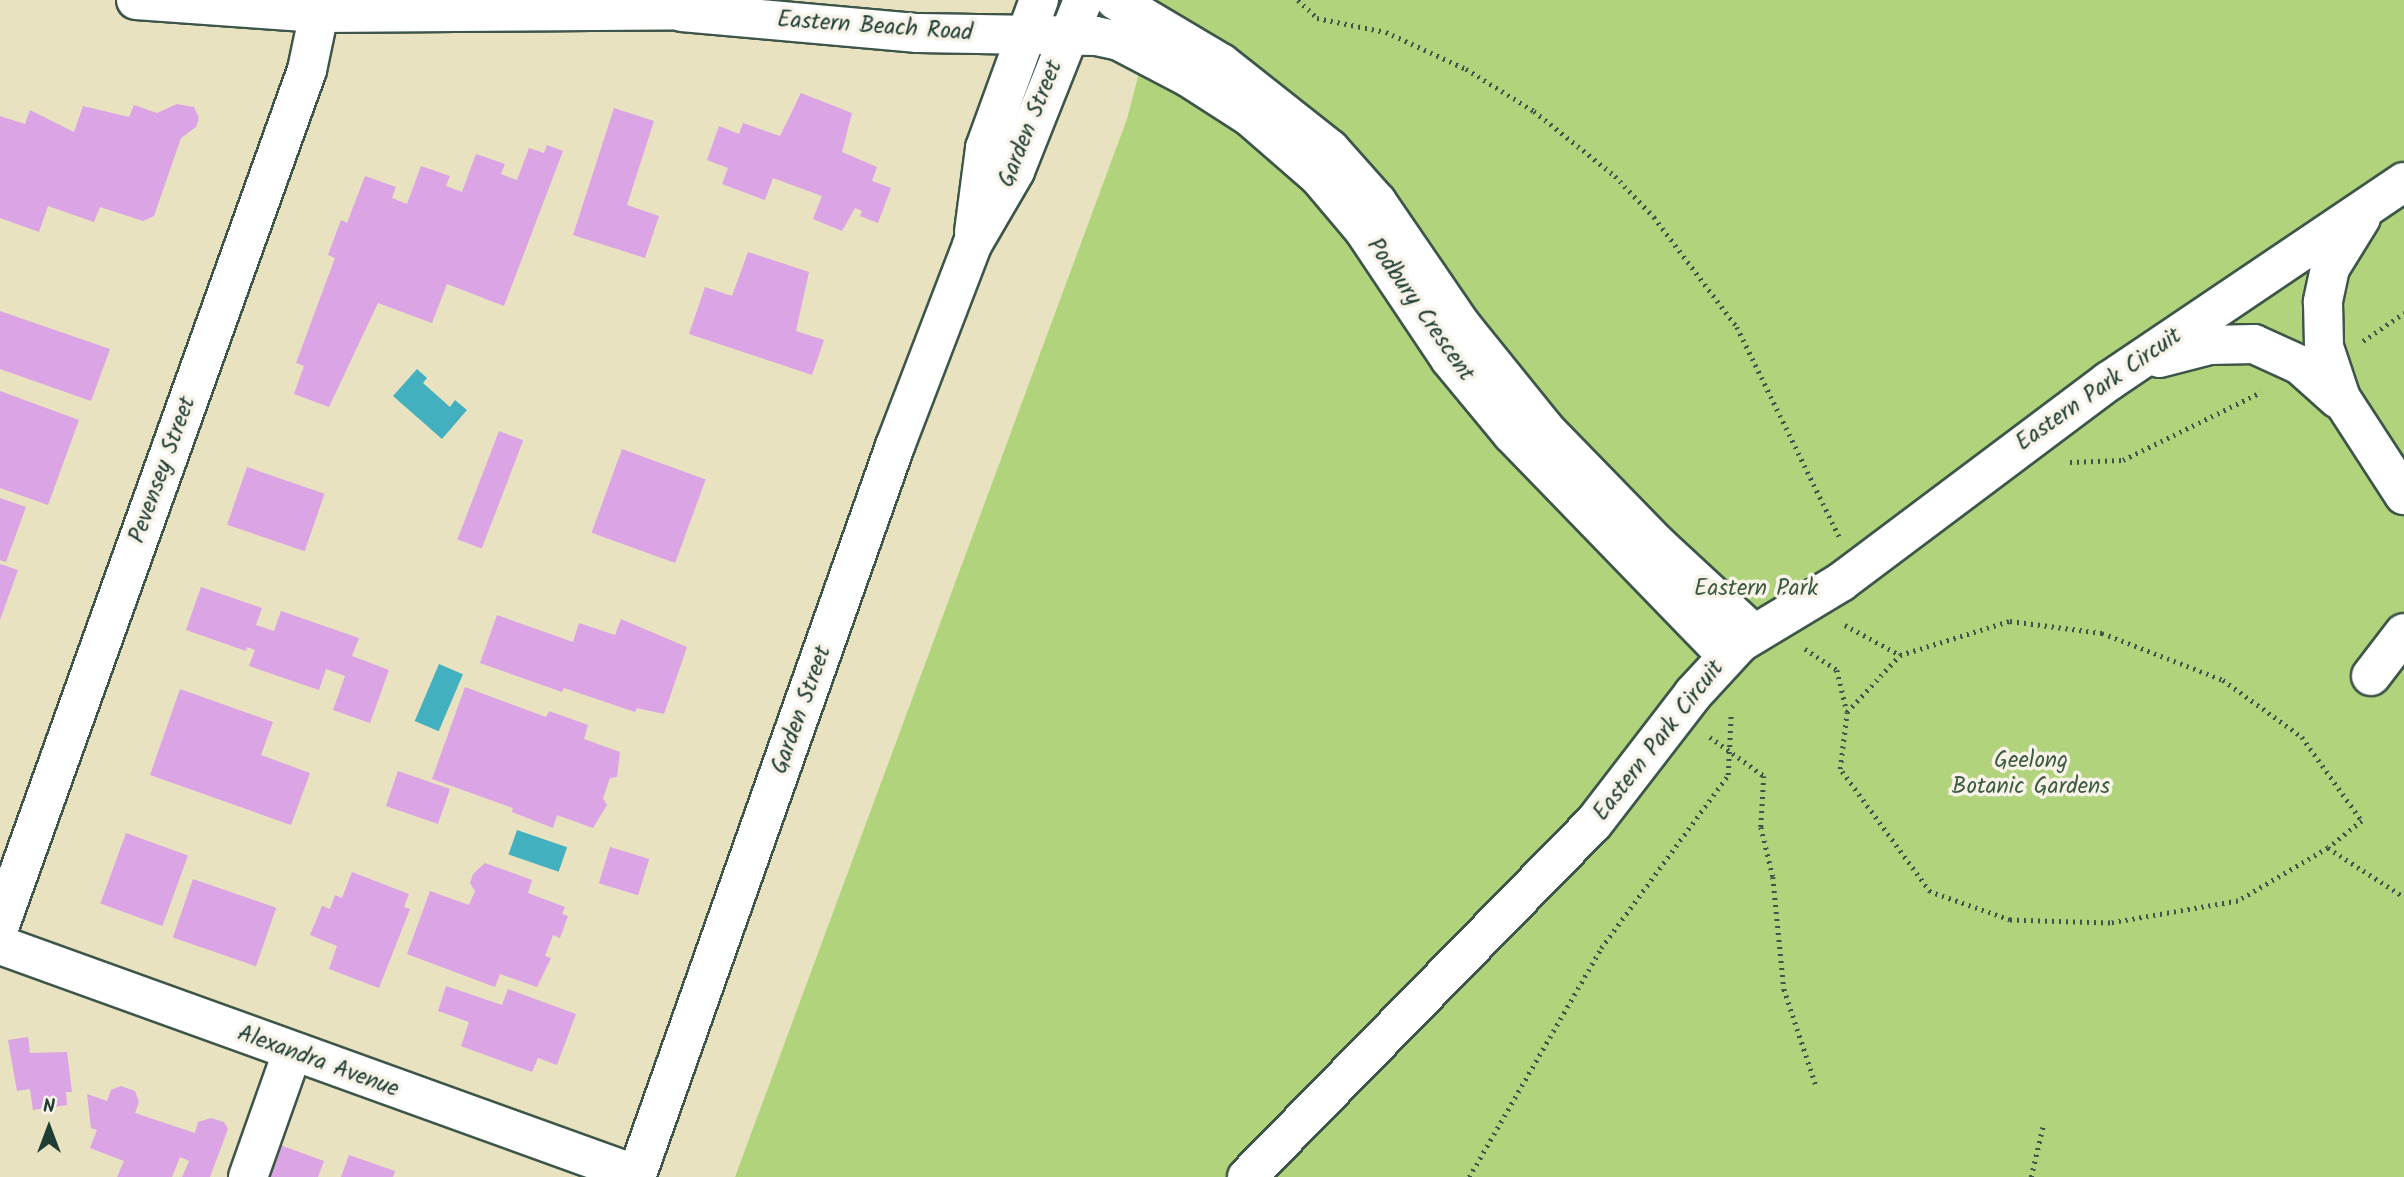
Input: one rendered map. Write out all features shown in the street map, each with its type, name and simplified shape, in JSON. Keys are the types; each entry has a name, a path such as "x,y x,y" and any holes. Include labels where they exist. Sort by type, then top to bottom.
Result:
{"street":[{"name":"Eastern Beach Road","path":"136,0 319,13 682,12 898,32 1032,17 1068,35"},
{"name":"Eastern Beach Road","path":"682,12 796,0"},
{"name":"Garden Street","path":"636,1176 895,446 972,244 1015,171 1083,0"},
{"name":"Podbury Crescent","path":"1115,0 1221,63 1330,149 1377,202 1462,326 1545,429 1657,544 1740,644"},
{"name":"Pevensey Street","path":"0,925 307,70 319,13"},
{"name":"Garden Street","path":"972,244 985,148 1032,17"},
{"name":"Podbury Crescent","path":"1068,35 1111,38 1188,77 1250,117 1319,177 1363,229 1450,359 1512,434 1740,644"},
{"name":"Eastern Park Circuit","path":"1247,1177 1573,846 1618,797 1673,720 1740,644 1858,570 2109,380 2392,190"},
{"path":"2317,365 2330,268 2354,227 2392,190"},
{"path":"2109,380 2175,353 2239,342 2267,347 2317,365 2404,495"},
{"path":"2371,676 2404,634"},
{"name":"Alexandra Avenue","path":"0,945 636,1176"},
{"path":"248,1177 292,1053"}],"path":[{"path":"1298,0 1317,18 1386,32 1466,69 1534,111 1615,176 1654,217 1737,327 1858,570"},
{"path":"2062,466 2123,460 2317,365 2404,313"},
{"path":"1846,616 1838,621 1900,655"},
{"path":"1808,639 1798,645 1837,670 1847,712 1840,769 1930,892 2010,920 2110,923 2238,901 2328,848 2362,821 2302,737 2223,680 2102,633 2010,621 1900,655 1847,712"},
{"path":"1469,1177 1601,948 1728,775 1734,702"},
{"path":"1673,720 1731,749 1765,776 1761,827 1771,863 1784,989 1817,1088"},
{"path":"2328,848 2403,895"},
{"path":"2031,1177 2043,1126"}],"green space":[{"name":"Eastern Park","path":"1158,0 2404,0 2404,1177 735,1177 1127,119"}],"water":[{"path":"417,369 427,378 423,383 450,407 455,400 467,410 442,439 393,396"},
{"path":"439,664 463,674 439,731 415,721"},
{"path":"517,830 567,847 559,872 509,855"}],"building":[{"path":"801,93 852,113 842,152 877,167 872,181 891,188 878,223 860,216 862,211 855,208 842,231 813,219 822,196 773,178 765,200 722,184 728,168 707,160 719,126 739,134 743,123 780,136"},
{"path":"177,104 194,107 199,118 196,127 181,138 154,216 143,221 100,207 94,222 48,206 39,232 0,218 0,116 25,124 30,110 74,132 83,106 129,117 134,105 157,113"},
{"path":"614,108 654,121 627,205 659,216 645,258 573,235"},
{"path":"547,145 563,151 504,306 447,284 432,323 378,303 329,407 294,394 304,366 296,363 335,258 328,255 341,220 347,223 365,176 396,187 392,198 407,204 421,166 450,176 446,186 462,192 476,154 505,164 501,174 517,180 529,148 544,153"},
{"path":"748,252 809,272 796,331 824,340 812,375 689,334 705,287 732,296"},
{"path":"0,311 110,349 91,401 0,369"},
{"path":"0,391 79,420 48,505 0,488"},
{"path":"499,431 523,440 482,549 457,539"},
{"path":"622,449 706,479 675,563 592,533"},
{"path":"247,467 325,494 305,551 227,525"},
{"path":"0,498 26,507 6,562 0,560"},
{"path":"0,564 18,570 0,620"},
{"path":"201,587 262,608 256,625 274,631 281,611 359,638 352,656 389,670 370,723 333,710 345,676 326,669 319,690 249,666 255,650 247,647 246,651 186,630"},
{"path":"497,615 573,642 579,623 615,635 621,619 687,647 664,714 637,708 635,712 564,688 562,692 480,663"},
{"path":"465,687 546,717 549,711 588,725 584,739 620,752 617,777 610,778 603,798 607,805 593,828 557,815 553,828 512,812 513,808 432,779"},
{"path":"180,689 273,722 261,755 310,773 291,825 150,775"},
{"path":"398,771 450,789 438,824 386,806"},
{"path":"126,833 188,856 162,926 100,903"},
{"path":"610,847 649,859 638,895 599,883"},
{"path":"485,863 532,880 528,893 565,907 562,914 568,916 560,938 553,935 545,956 551,958 537,987 500,974 495,987 407,954 430,891 469,905 475,891 470,883 473,874"},
{"path":"352,872 409,894 404,907 410,909 379,988 329,969 337,946 310,935 322,906 330,909 335,895 342,898"},
{"path":"193,879 276,908 256,966 173,938"},
{"path":"446,986 502,1005 508,989 576,1014 557,1065 538,1058 532,1072 461,1046 469,1022 438,1011"},
{"path":"28,1037 30,1053 67,1052 72,1092 66,1092 67,1105 33,1110 30,1089 17,1091 8,1040"},
{"path":"121,1086 135,1091 139,1102 135,1113 195,1133 198,1122 211,1118 224,1122 228,1129 210,1177 182,1177 189,1161 180,1157 172,1177 117,1177 124,1161 90,1148 97,1130 91,1128 87,1094 107,1101 111,1090"},
{"path":"280,1145 324,1161 318,1177 268,1177"},
{"path":"349,1155 395,1171 393,1177 341,1177"}],"park label":[{"name":"Geelong Botanic Gardens","path":"2031,774"}]}
